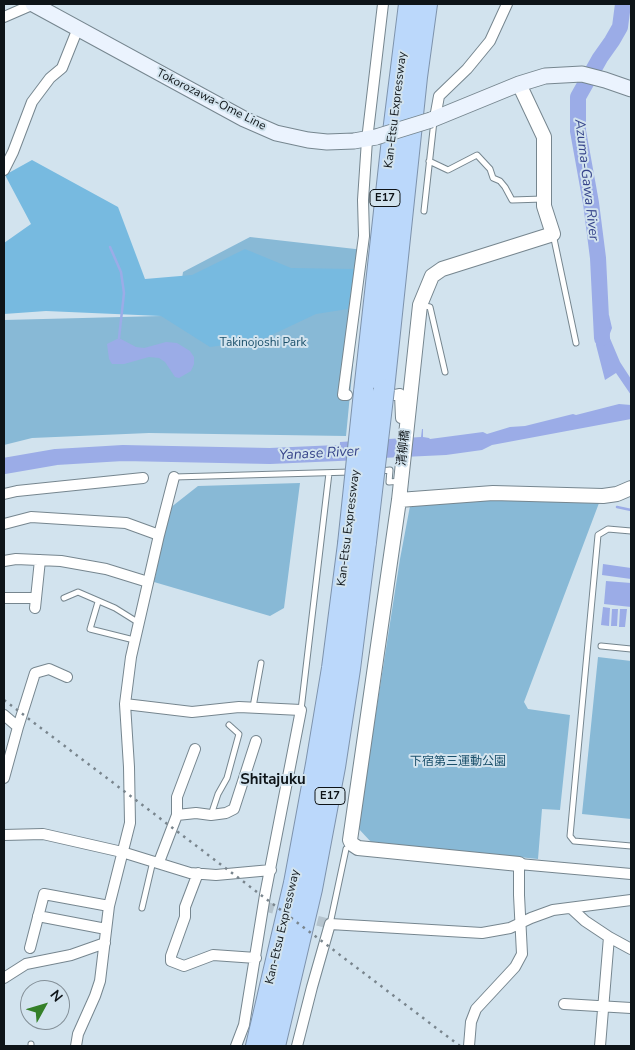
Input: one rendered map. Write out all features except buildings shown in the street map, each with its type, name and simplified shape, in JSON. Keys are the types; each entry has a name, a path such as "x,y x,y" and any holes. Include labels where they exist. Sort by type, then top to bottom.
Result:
{"highway":[{"name":"Kan-Etsu Expressway","path":"275,1046 312,889 335,767 350,669 357,543 372,393 391,148 409,4"},
{"name":"Kan-Etsu Expressway","path":"372,393 427,4"},
{"name":"Kan-Etsu Expressway","path":"256,1046 294,883 332,668 357,543"}],"main road":[{"name":"Tokorozawa-Ome Line","path":"33,4 244,119 276,133 300,139 327,142 372,139 433,119 519,84 545,76 570,74 593,76 631,89"}],"street":[{"path":"4,17 33,4"},
{"path":"383,4 372,139 363,200 364,236 342,395 400,394 401,418 405,393 412,394"},
{"path":"433,119 439,96 467,69 490,41 507,4"},
{"path":"4,170 32,102 50,78 62,68 78,28"},
{"path":"519,84 544,137 544,199 552,234"},
{"name":"清柳橋","path":"519,864 358,848 350,840 399,500 407,422 412,394 420,305 432,276 442,269 552,234"},
{"path":"4,494 143,478"},
{"path":"76,1046 78,1034 100,981 109,906 130,823 129,767 124,704 135,640 174,478"},
{"path":"399,500 493,493 603,496 617,494 631,488"},
{"path":"4,524 31,517 126,523 159,535"},
{"path":"4,561 16,559 61,562 106,570 148,582"},
{"path":"4,598 35,603 40,560"},
{"path":"4,778 35,673 49,670 67,677"},
{"path":"124,704 192,712 239,707 301,710 244,1025 236,1046"},
{"path":"4,715 18,727"},
{"path":"177,815 196,813 211,815 226,813 234,809 256,741"},
{"path":"156,861 177,815 177,797 196,749"},
{"path":"4,835 43,834 122,852 190,872 216,875 271,870"},
{"path":"469,1046 471,1022 476,1009 515,966 522,954 518,895 519,864 631,874"},
{"path":"198,873 185,907 185,917 171,956 171,961 184,966 213,955 256,958"},
{"path":"30,948 44,894 109,906"},
{"path":"297,1046 330,924 482,933 510,928 553,910 631,900"},
{"path":"572,909 609,937 631,949"},
{"path":"38,916 106,929"},
{"path":"600,1046 609,937"},
{"path":"4,978 26,964 71,955 105,943"},
{"path":"564,1004 631,1008"}],"lane":[{"path":"424,211 433,119"},
{"path":"430,161 448,170 477,155 490,169 493,178 500,181 505,187 512,200 544,199"},
{"path":"552,234 576,343"},
{"path":"420,305 430,306 445,372"},
{"path":"174,478 390,470 389,482 401,478"},
{"path":"301,710 329,473"},
{"path":"631,531 608,529 598,535 570,836 574,842 631,846"},
{"path":"64,598 78,592 115,608 139,623"},
{"path":"98,602 90,629 135,640"},
{"path":"601,646 631,649"},
{"path":"254,707 261,663"},
{"path":"211,815 218,794 227,778 239,734 229,725"},
{"path":"330,924 346,849"},
{"path":"142,908 156,861"}],"green space":[{"name":"Takinojoshi Park","path":"250,237 364,250 346,436 149,433 32,438 4,445 4,320 161,316 177,313 183,272"},
{"path":"300,483 284,608 270,616 154,582 170,508 198,486"},
{"name":"下宿第三運動公園","path":"494,500 599,503 524,702 528,709 570,715 560,810 542,809 538,859 371,842 358,828 410,506"},
{"path":"598,657 631,661 631,819 582,814"}],"shaded area":[{"path":"32,160 118,207 145,279 192,275 245,249 291,268 354,269 348,309 316,314 261,340 210,347 161,316 46,311 4,314 4,243 31,224 5,175"},
{"path":"609,315 612,328 609,336 620,362 631,379 631,395 616,373 605,380 596,345 594,316"},
{"path":"119,338 136,347 144,348 166,342 177,343 190,351 194,357 194,364 191,371 179,378 175,377 165,362 159,358 149,357 124,364 112,364 109,359 107,344"},
{"path":"619,404 631,405 631,419 492,445 482,450 446,455 339,460 340,442 421,437 422,429 423,437 430,439 483,432 487,434 510,427 525,426"},
{"path":"603,564 631,568 631,579 602,575"},
{"path":"606,581 631,583 631,607 604,604"},
{"path":"603,607 610,608 609,626 601,625"},
{"path":"612,609 618,609 617,626 611,626"},
{"path":"620,609 627,609 625,627 619,627"}],"waterway":[{"name":"Azuma-Gawa River","path":"602,338 598,258 591,203 578,131 578,97 620,27 623,4"},
{"path":"110,247 121,272 124,293 119,338"},
{"name":"Yanase River","path":"4,466 56,457 123,453 270,456 360,452"},
{"path":"617,507 631,510"}],"tunnel":[{"path":"264,906 289,913"},
{"path":"303,917 330,924"}],"railway":[{"path":"4,700 460,1046"}],"district":[{"name":"Shitajuku","path":"273,780"}]}
